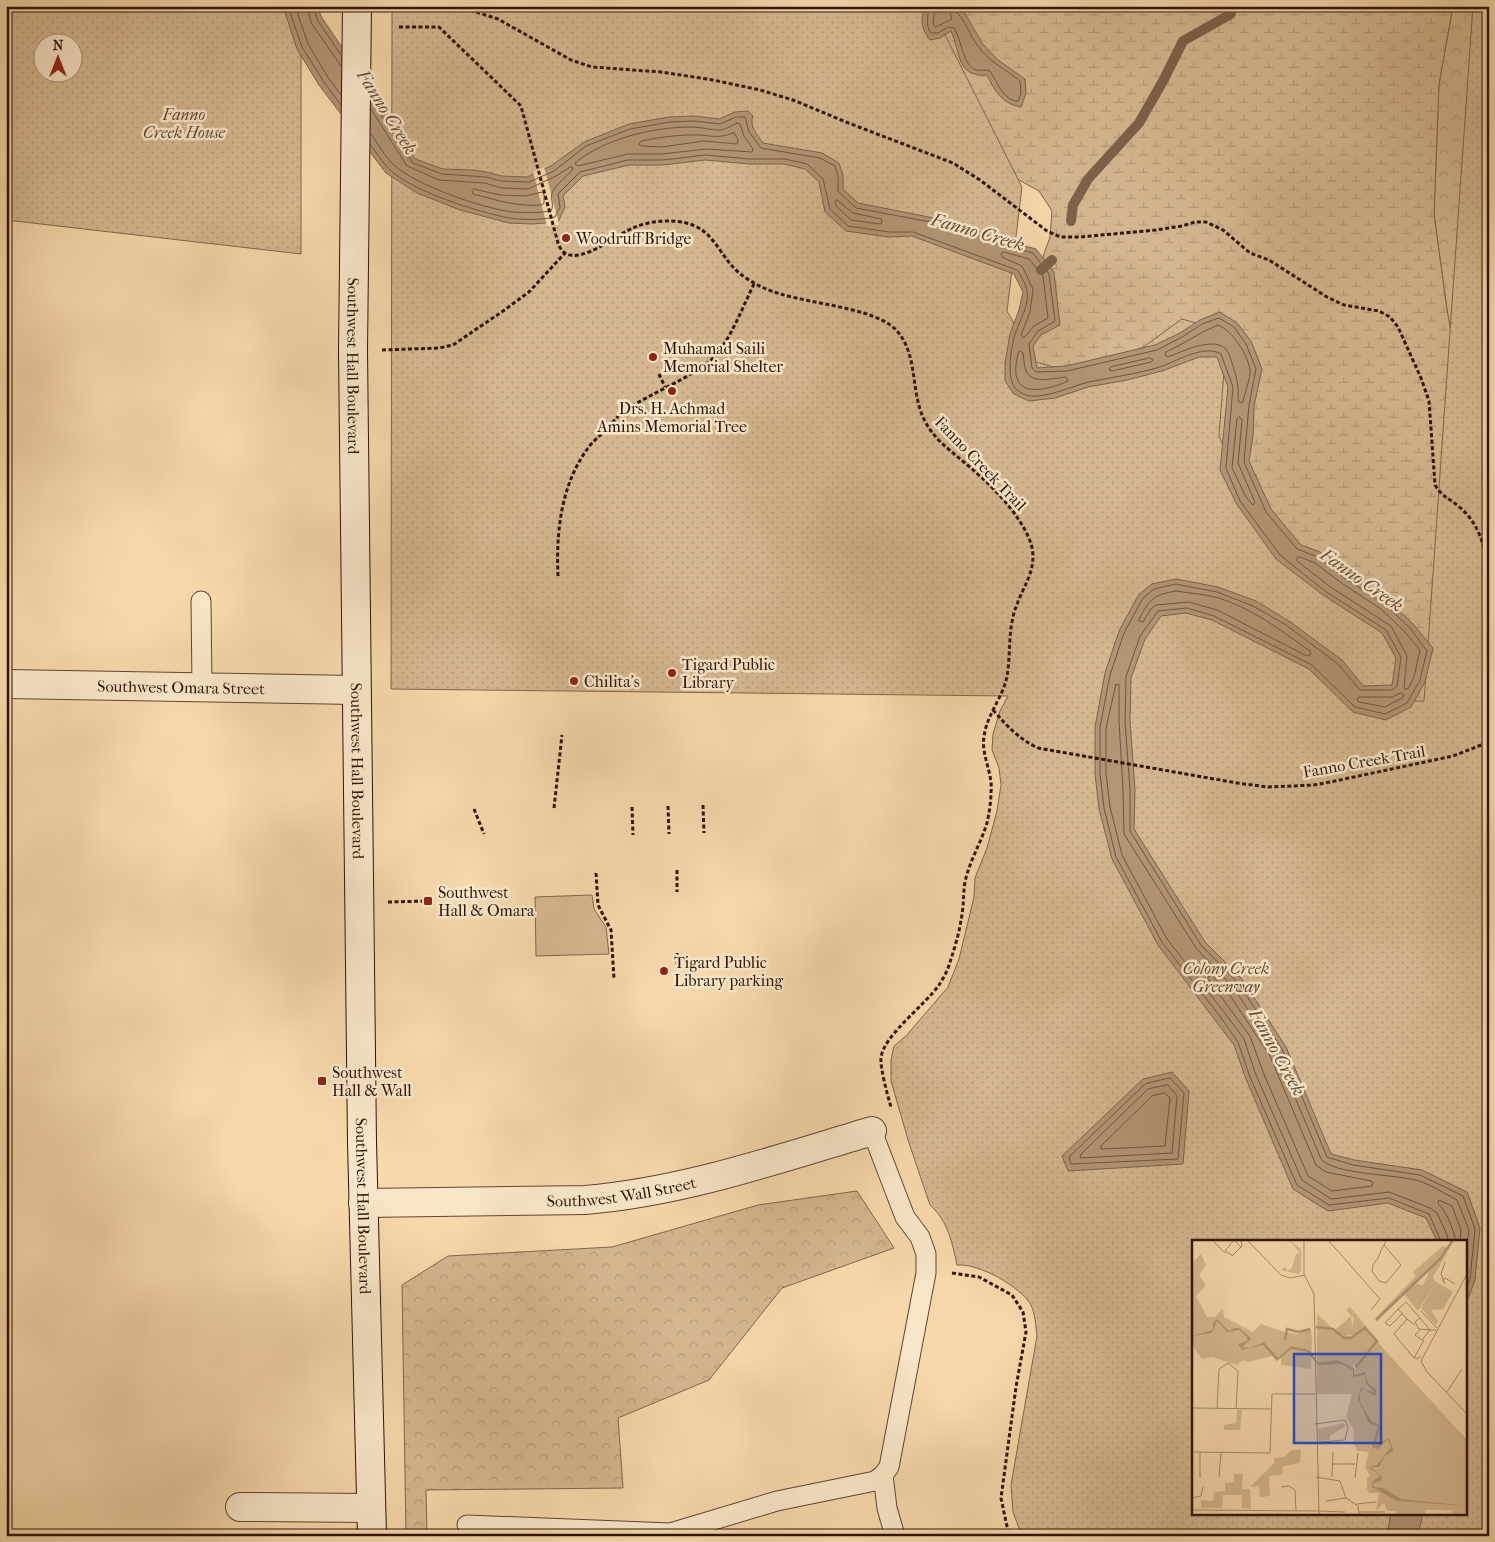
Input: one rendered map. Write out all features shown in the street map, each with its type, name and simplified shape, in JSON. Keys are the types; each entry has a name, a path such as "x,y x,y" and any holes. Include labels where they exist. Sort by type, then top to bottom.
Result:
{"main road":[{"name":"Southwest Hall Boulevard","path":"358,6 353,351 356,690 363,1203 372,1536"},
{"name":"Southwest Omara Street","path":"6,684 356,690"},
{"name":"Southwest Wall Street","path":"363,1203 617,1198 672,1187 749,1167 872,1131"},
{"path":"240,1507 371,1508"}],"lane":[{"path":"201,601 202,688"},
{"path":"467,1525 670,1532 777,1501 875,1481 884,1475 889,1467 896,1432 926,1273 926,1254 920,1237 905,1217 872,1131"},
{"path":"884,1475 887,1508 895,1536"}],"path":[{"path":"451,6 498,19 571,60 592,67 661,72 713,80 760,90 793,100 953,163 980,180 1047,231 1060,237 1156,230 1195,222 1206,222 1223,230 1250,253 1282,267 1327,297 1344,305 1379,311 1390,317 1398,327 1421,378 1429,401 1435,485 1442,496 1457,504 1468,514 1478,529 1485,548 1489,568"},
{"path":"353,351 423,349 453,345 529,292 565,253 558,243 554,230 521,106 439,27 399,27"},
{"name":"Fanno Creek Trail","path":"565,253 572,255 594,250 634,227 653,222 677,221 695,226 709,235 733,268 754,284 783,295 858,312 878,319 894,328 905,344 910,358 918,401 924,421 934,436 976,472 1000,496 1018,518 1034,552 1030,578 1019,596 1013,612 1006,683 993,710 1013,732 1026,742 1038,748 1054,752 1268,787 1321,784 1413,766 1453,756 1489,742"},
{"path":"558,576 558,538 567,489 576,467 589,447 624,411 711,360 722,348 754,284"},
{"path":"659,374 665,387"},
{"path":"892,1109 881,1059 885,1045 939,985 950,964 962,914 965,882 987,823 992,776 983,738 993,710"},
{"path":"554,808 562,735"},
{"path":"703,805 704,833"},
{"path":"668,806 669,834"},
{"path":"632,807 633,834"},
{"path":"474,809 484,834"},
{"path":"677,870 677,892"},
{"path":"596,873 598,905 611,930 614,980"},
{"path":"359,903 428,901"},
{"path":"678,953 678,978"},
{"path":"949,1272 979,1277 1004,1290 1012,1295 1023,1312 1026,1332 1016,1387 1001,1498 1009,1536"}],"green space":[{"name":"Fanno Creek House","path":"6,6 301,6 301,254 6,220"},
{"name":"Colony Creek Greenway","path":"392,6 925,6 940,25 1022,187 1007,311 1036,362 1098,380 1182,319 1227,332 1219,436 1257,521 1409,646 1399,701 1424,701 1473,6 1489,6 1489,1536 1022,1536 1013,1512 1011,1485 1037,1336 1031,1305 1018,1291 999,1277 966,1265 957,1265 945,1225 930,1205 891,1081 891,1060 894,1046 906,1036 948,987 959,959 974,897 975,878 987,848 997,811 1001,785 999,768 992,750 993,734 1000,711 1008,696 391,689"},
{"path":"491,6 1453,6 1439,84 1434,214 1447,310 1470,438 1489,702 1350,701 1028,398 1027,301 1050,237 1052,211 1039,191 930,131"},
{"path":"1453,6 1489,6 1470,438 1447,310 1434,214 1439,84"},
{"path":"592,895 594,909 606,927 609,954 536,956 535,897"},
{"path":"857,1191 894,1248 782,1288 709,1380 618,1418 623,1488 426,1490 427,1536 406,1536 402,1285 448,1256 612,1247 758,1205"}],"water":[{"name":"Fanno Creek","path":"283,6 317,6 322,18 390,118 415,159 443,169 473,170 501,176 527,177 551,166 584,142 629,124 669,117 694,116 719,119 735,112 748,111 753,116 752,124 754,130 763,143 822,153 839,163 843,175 843,189 858,203 954,222 999,239 1036,249 1054,272 1060,325 1041,335 1033,346 1037,368 1066,366 1155,345 1180,333 1200,320 1220,312 1237,323 1251,341 1262,369 1254,406 1253,436 1249,461 1271,509 1301,545 1320,552 1346,573 1388,600 1413,624 1433,648 1425,682 1411,707 1386,720 1353,712 1309,669 1212,620 1186,613 1161,616 1145,639 1131,678 1130,721 1135,790 1134,829 1205,942 1242,979 1286,1047 1331,1154 1354,1160 1422,1170 1467,1192 1480,1228 1475,1280 1468,1299 1468,1240 1437,1240 1426,1218 1388,1203 1328,1211 1293,1189 1246,1079 1234,1045 1158,945 1112,859 1099,809 1095,774 1095,727 1105,673 1119,631 1139,594 1152,584 1176,579 1218,587 1256,601 1289,621 1342,660 1363,686 1392,685 1396,658 1382,633 1323,595 1276,559 1236,503 1220,470 1228,387 1217,357 1199,357 1162,371 1088,387 1055,398 1029,401 1014,394 1005,381 1005,363 1010,334 1019,310 1023,292 1014,274 912,236 889,237 846,231 825,212 819,182 805,169 784,164 750,164 705,160 663,165 629,165 583,176 563,196 565,207 558,222 509,223 460,210 417,193 386,173 319,85 297,49"},
{"path":"925,6 955,6 963,10 982,43 998,60 1025,79 1026,93 1021,107 1004,100 996,91 987,75 977,75 965,68 961,62 951,31 940,38 930,40 922,24"},
{"path":"1172,1072 1189,1091 1183,1164 1068,1171 1062,1156 1143,1079"},
{"path":"1391,1514 1423,1514 1418,1536 1383,1536 1388,1530"}],"pier":[{"path":"544,167 558,225 547,226 533,172"}],"waterway":[{"path":"1071,221 1073,205 1088,179 1139,123 1183,41 1231,14 1232,6"},
{"path":"1041,270 1052,260"}],"place":[{"name":"Woodruff Bridge","path":"566,238"},
{"name":"Muhamad Saili Memorial Shelter","path":"653,357"},
{"name":"Drs. H. Achmad Amins Memorial Tree","path":"672,391"},
{"name":"Tigard Public Library","path":"672,673"},
{"name":"Chilita's","path":"574,681"},
{"name":"Southwest Hall & Omara","path":"428,901"},
{"name":"Tigard Public Library parking","path":"664,971"},
{"name":"Southwest Hall & Wall","path":"322,1081"}]}
